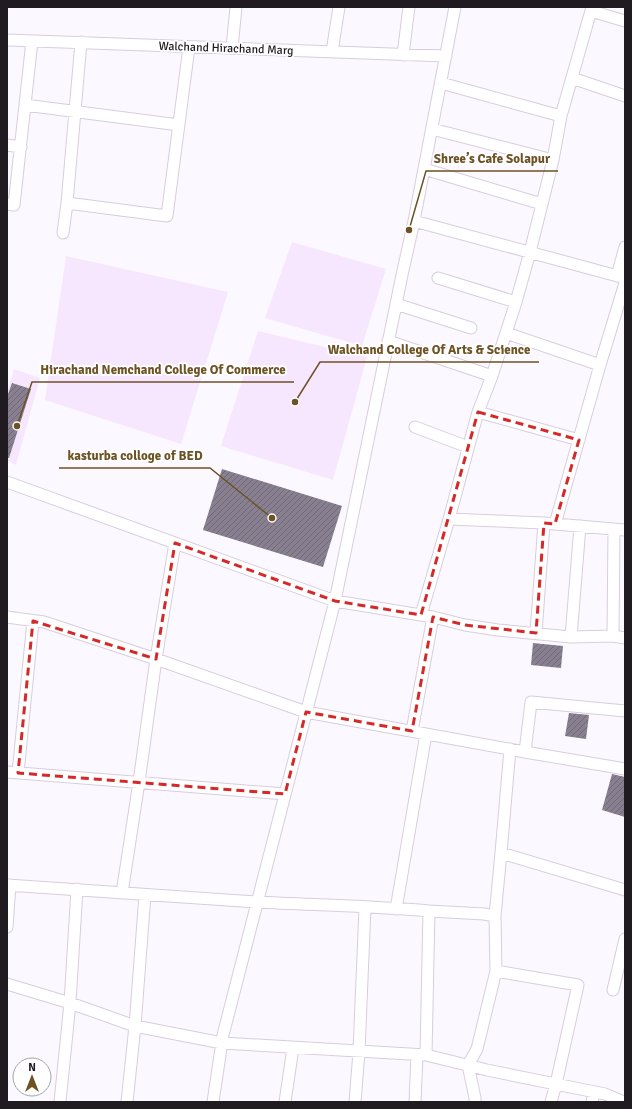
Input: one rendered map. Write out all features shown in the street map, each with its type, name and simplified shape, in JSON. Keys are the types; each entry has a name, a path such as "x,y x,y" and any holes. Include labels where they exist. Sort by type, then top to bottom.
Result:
{"street":[{"path":"232,48 236,7"},
{"path":"332,52 339,7"},
{"path":"403,55 409,7"},
{"path":"212,1102 223,1035 335,601 414,221 455,7"},
{"path":"412,731 427,616 449,519 478,412 506,333 530,252 553,160 561,116 591,9 625,21"},
{"name":"Walchand Hirachand Marg","path":"7,40 446,56"},
{"path":"7,204 14,205 32,41"},
{"path":"63,233 67,203 80,42"},
{"path":"67,203 168,216 189,47"},
{"path":"572,78 625,96"},
{"path":"441,83 561,116"},
{"path":"25,105 179,125"},
{"path":"432,129 553,160"},
{"path":"7,145 21,147"},
{"path":"424,169 542,204"},
{"path":"414,221 530,252 622,279"},
{"path":"536,633 549,523 578,440 600,364 622,279 625,247"},
{"path":"438,278 516,302"},
{"path":"396,304 471,328"},
{"path":"506,333 600,364"},
{"path":"388,341 492,376"},
{"path":"478,412 578,440"},
{"path":"415,427 468,447"},
{"path":"7,482 335,601 427,616 464,626 572,637 613,636 625,638"},
{"path":"449,519 549,523 620,530 613,636"},
{"path":"572,637 580,526"},
{"path":"122,893 156,659 175,543"},
{"path":"7,617 44,622 156,659 306,712 625,769"},
{"path":"33,621 12,772 285,794"},
{"path":"525,752 531,702 625,712"},
{"path":"396,909 426,734"},
{"path":"475,1102 468,1065 477,1049 496,970 495,916 510,749"},
{"path":"501,853 625,890"},
{"path":"7,927 8,885 258,902 484,914 495,916"},
{"path":"60,1102 70,1003 76,889"},
{"path":"127,1102 135,1026 145,895"},
{"path":"355,1102 359,1052 365,908"},
{"path":"415,1102 421,1055 429,911"},
{"path":"613,990 625,939"},
{"path":"496,970 578,985 551,1102"},
{"path":"7,984 70,1003 135,1026 222,1043 421,1055 556,1084 593,1097 605,1094 624,1102"},
{"path":"285,1102 293,1048"}],"highlighted area":[{"path":"478,412 579,440 555,524 544,523 536,633 465,625 433,617 412,731 306,712 285,794 18,773 33,621 156,659 175,543 335,601 421,615"}],"shaded area":[{"path":"292,242 386,269 362,346 265,318"},
{"path":"66,256 228,292 181,444 45,400"},
{"path":"258,331 367,357 333,480 221,446"},
{"path":"14,369 40,378 16,465 7,460 7,393"}],"building":[{"path":"12,383 31,389 9,458 7,458 7,397"},
{"path":"222,469 342,506 323,567 203,530"},
{"path":"533,643 563,646 561,668 531,665"},
{"path":"569,713 589,715 586,739 565,736"},
{"path":"612,774 625,777 625,817 602,810"}],"place":[{"name":"Shree’s Cafe Solapur","path":"409,230"},
{"name":"Walchand College Of Arts & Science","path":"295,402"},
{"name":"Hirachand Nemchand College Of Commerce","path":"17,426"},
{"name":"kasturba colloge of BED","path":"272,518"}]}
